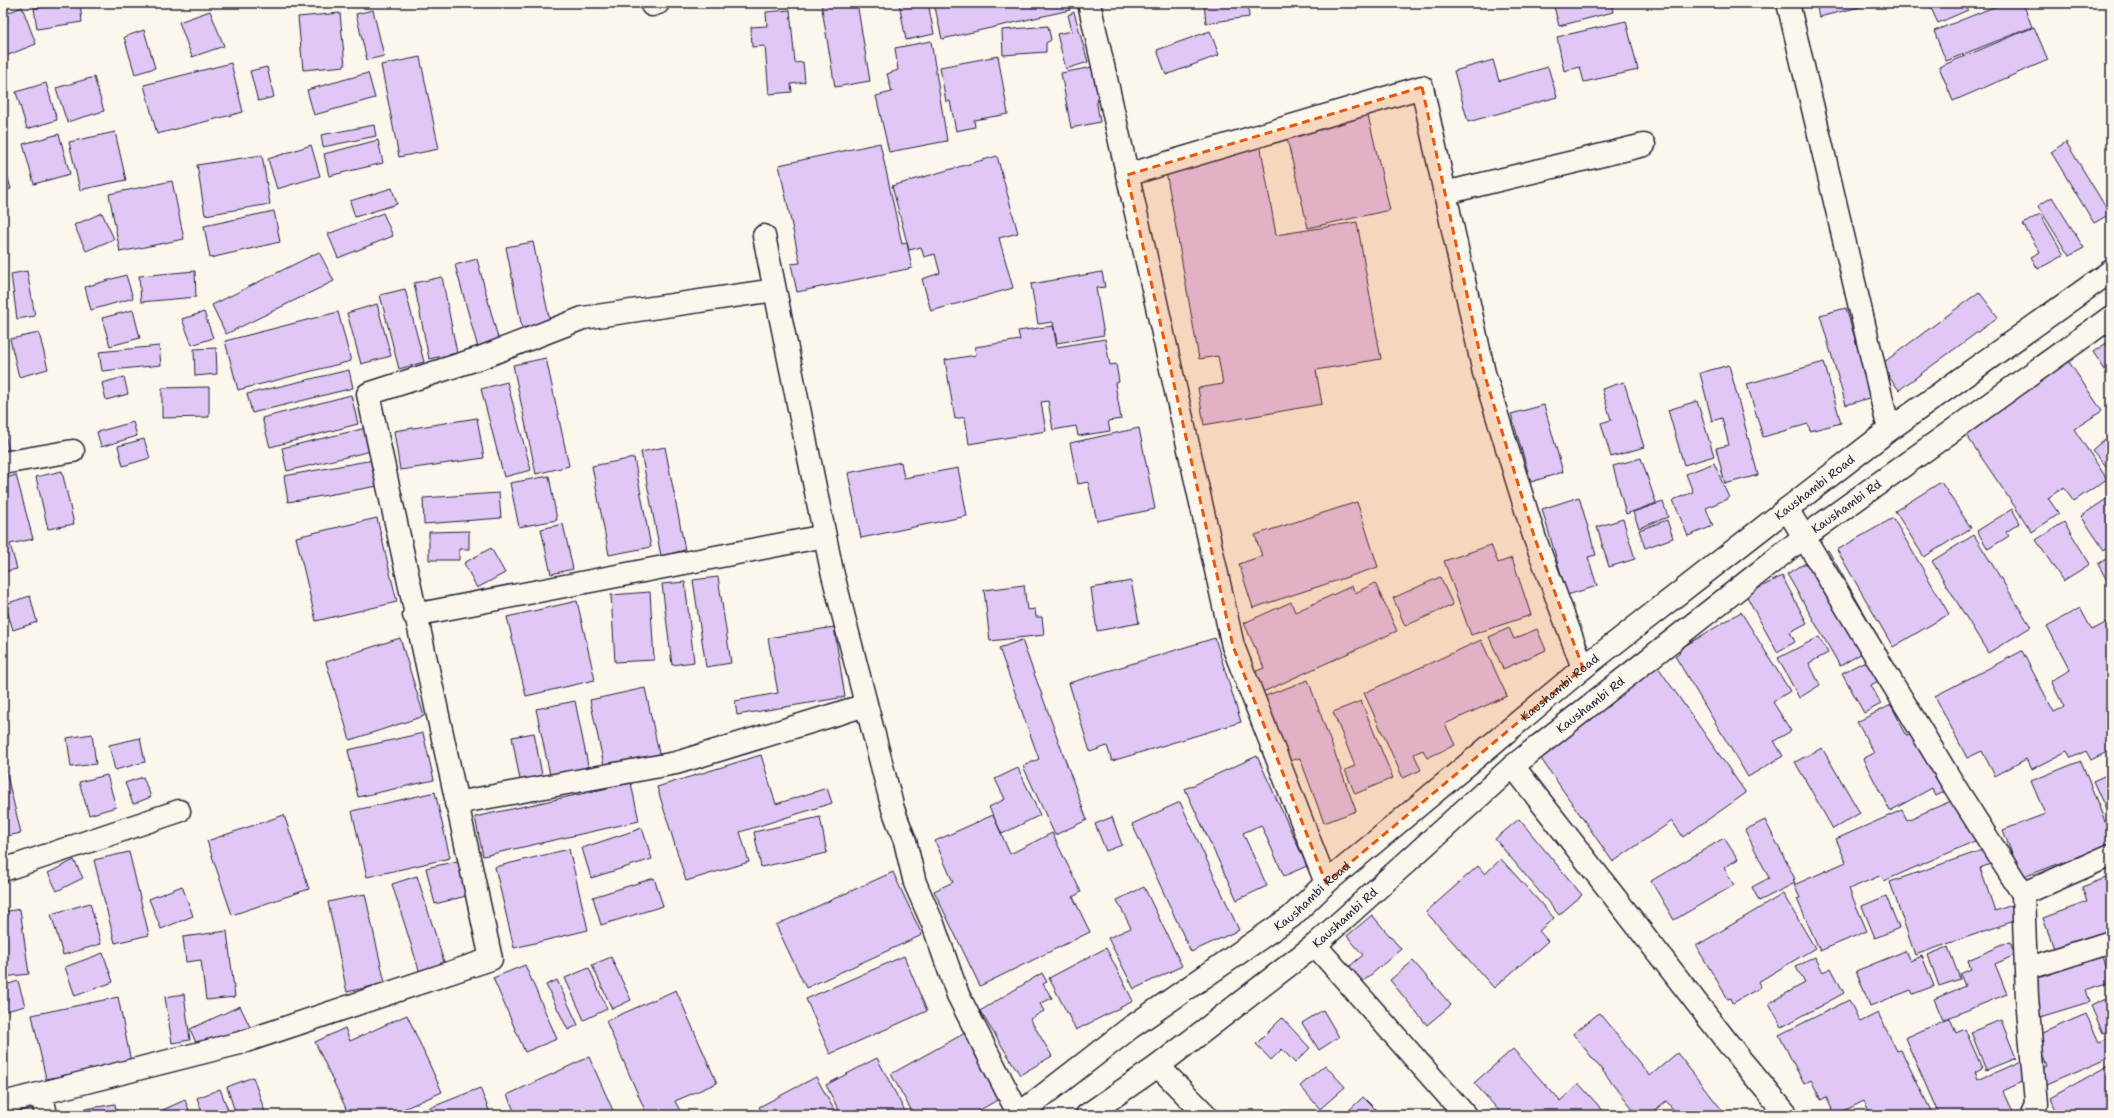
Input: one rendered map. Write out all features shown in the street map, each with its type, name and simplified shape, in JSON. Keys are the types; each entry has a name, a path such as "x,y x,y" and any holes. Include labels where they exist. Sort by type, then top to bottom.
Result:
{"street":[{"path":"1089,3 1233,646 1326,883"},
{"path":"1788,3 1889,430"},
{"path":"1127,175 1422,88 1484,374 1535,539 1583,668"},
{"path":"1445,193 1644,145"},
{"path":"764,236 832,571 892,809 905,841 915,883 933,924 958,996 1018,1115"},
{"name":"Kaushambi Road","path":"1018,1115 1130,1028 1291,917 1326,883 1583,668 1889,430 2111,271"},
{"path":"3,1104 44,1105 240,1043 491,959 414,615 368,394 480,358 583,318 775,290"},
{"name":"Kaushambi Rd","path":"1087,1115 1158,1066 1315,945 1513,766 1804,537 2111,318"},
{"path":"3,463 73,451"},
{"path":"1787,509 1956,787 2023,894 2026,969 2036,1104 2031,1115"},
{"path":"414,615 825,536"},
{"path":"456,803 676,763 866,705"},
{"path":"1513,766 1740,1060 1787,1115"},
{"path":"3,870 179,811"},
{"path":"2023,894 2111,855"},
{"path":"2026,969 2111,942"},
{"path":"1315,945 1465,1115"},
{"path":"1158,1066 1206,1115"}],"highlighted area":[{"path":"1422,87 1484,373 1535,539 1583,668 1326,883 1233,646 1127,175"}],"building":[{"path":"80,3 82,22 37,29 34,8"},
{"path":"821,3 857,3 870,81 835,87"},
{"path":"899,3 928,3 934,34 906,40"},
{"path":"934,3 1068,3 1070,10 942,39"},
{"path":"1204,3 1248,3 1249,17 1206,23"},
{"path":"1553,3 1611,3 1613,12 1559,26"},
{"path":"1816,3 1876,3 1819,17"},
{"path":"1933,3 1968,3 1965,4 1968,10 1938,23 1930,6 1934,5"},
{"path":"2004,3 2023,3 2032,27 1946,61 1934,31"},
{"path":"22,7 36,44 3,57 3,15"},
{"path":"373,10 384,56 367,60 356,14"},
{"path":"790,10 795,63 803,62 805,82 791,84 792,92 769,94 765,46 752,47 751,27 767,26 766,12"},
{"path":"210,11 224,46 192,57 179,22"},
{"path":"1074,12 1088,62 1066,69 1057,34 1072,31 1068,15"},
{"path":"340,13 345,66 303,70 298,17"},
{"path":"1626,21 1638,70 1584,82 1580,67 1564,71 1557,37"},
{"path":"1048,26 1051,40 1046,43 1046,52 1003,55 1002,30"},
{"path":"2034,27 2048,60 1953,101 1939,67"},
{"path":"144,30 155,68 135,74 124,37"},
{"path":"1210,31 1219,55 1166,75 1157,50"},
{"path":"931,41 947,141 889,152 876,96 892,92 887,74 898,70 895,48"},
{"path":"998,56 1008,114 974,120 975,127 956,131 950,101 946,102 940,67"},
{"path":"420,57 439,149 399,157 381,65"},
{"path":"1493,60 1499,81 1548,67 1557,97 1468,122 1454,71"},
{"path":"231,63 243,112 157,134 144,85"},
{"path":"1098,66 1104,97 1096,98 1100,122 1071,128 1061,73"},
{"path":"267,67 274,97 258,101 250,71"},
{"path":"368,73 375,98 314,115 307,90"},
{"path":"94,77 104,111 67,122 56,88"},
{"path":"46,83 57,120 27,129 16,92"},
{"path":"1367,111 1390,210 1308,228 1285,130"},
{"path":"374,125 376,136 323,147 321,135"},
{"path":"115,132 126,180 80,190 69,142"},
{"path":"59,134 70,174 34,184 23,144"},
{"path":"1259,137 1276,235 1357,222 1381,359 1316,370 1322,404 1204,425 1198,388 1223,384 1218,356 1199,359 1163,154"},
{"path":"378,140 383,163 329,176 324,154"},
{"path":"2066,142 2110,214 2094,223 2051,152"},
{"path":"880,143 902,244 907,243 912,268 797,292 791,264 800,263 779,165"},
{"path":"311,145 320,176 277,189 268,159"},
{"path":"262,155 270,204 205,215 197,165"},
{"path":"997,156 1018,233 999,238 1013,288 931,311 922,279 940,273 935,254 924,257 921,247 909,250 892,186"},
{"path":"3,160 11,189 3,191"},
{"path":"172,181 184,239 120,252 109,194"},
{"path":"392,188 397,204 355,217 350,201"},
{"path":"2052,197 2084,248 2069,256 2038,206"},
{"path":"274,211 280,242 210,258 204,226"},
{"path":"102,213 114,239 86,251 74,225"},
{"path":"383,213 393,236 338,258 328,234"},
{"path":"2040,214 2064,255 2038,269 2031,257 2040,252 2023,224"},
{"path":"533,242 550,322 522,328 506,247"},
{"path":"319,252 334,281 226,334 212,305"},
{"path":"477,259 499,342 478,348 455,265"},
{"path":"27,271 35,316 17,319 11,274"},
{"path":"195,271 196,297 141,302 139,276"},
{"path":"1102,272 1105,287 1096,288 1104,335 1057,343 1053,322 1038,324 1031,284"},
{"path":"126,275 133,298 91,310 85,287"},
{"path":"442,277 457,353 429,359 414,283"},
{"path":"405,289 424,362 399,369 380,295"},
{"path":"1979,292 1998,317 1899,390 1880,365"},
{"path":"377,304 391,356 361,364 347,313"},
{"path":"1846,308 1872,397 1846,405 1820,315"},
{"path":"133,310 140,338 110,346 102,318"},
{"path":"204,312 213,338 192,345 182,319"},
{"path":"338,312 351,361 238,390 225,341"},
{"path":"1053,326 1057,347 1105,339 1110,365 1116,364 1119,382 1115,383 1121,419 1108,421 1110,431 1078,436 1076,426 1053,430 1048,401 1041,402 1046,431 969,444 965,417 955,419 945,360 976,355 975,347 1020,340 1018,331"},
{"path":"39,333 48,369 19,377 10,339"},
{"path":"2111,340 2111,379 2093,352"},
{"path":"159,346 161,365 102,371 99,352"},
{"path":"216,348 217,374 195,376 194,349"},
{"path":"2063,353 2102,411 2074,429 2107,479 2074,501 2064,487 2048,498 2059,514 2032,532 1958,423"},
{"path":"546,358 569,466 536,474 513,365"},
{"path":"1824,362 1841,423 1810,431 1808,424 1763,437 1747,384"},
{"path":"1729,365 1758,475 1725,484 1716,448 1729,445 1722,418 1712,421 1700,373"},
{"path":"349,370 353,388 252,413 247,394"},
{"path":"124,377 128,394 106,400 102,383"},
{"path":"507,382 531,470 504,477 481,389"},
{"path":"1624,382 1644,447 1611,457 1601,423 1611,420 1602,389"},
{"path":"209,387 209,417 162,418 162,388"},
{"path":"351,395 358,424 270,447 262,418"},
{"path":"1697,401 1714,456 1684,465 1668,410"},
{"path":"1544,405 1563,472 1531,482 1511,414"},
{"path":"477,418 484,458 400,470 394,431"},
{"path":"133,422 137,436 101,447 97,432"},
{"path":"3,424 9,452 3,453"},
{"path":"366,428 371,451 287,471 282,448"},
{"path":"1139,428 1155,509 1097,521 1088,482 1078,484 1070,443"},
{"path":"2111,434 2111,464 2107,467 2092,450"},
{"path":"144,439 150,458 123,466 118,446"},
{"path":"665,447 685,550 661,556 641,452"},
{"path":"634,458 651,547 609,555 592,466"},
{"path":"1641,458 1656,503 1626,514 1613,466"},
{"path":"373,460 378,486 288,502 284,476"},
{"path":"901,462 904,478 958,468 967,516 861,538 848,473"},
{"path":"1714,463 1729,498 1706,508 1713,526 1688,536 1673,500 1693,492 1686,474"},
{"path":"62,471 74,524 48,529 36,477"},
{"path":"16,475 33,539 10,544 17,569 3,572 3,479"},
{"path":"549,476 557,520 519,527 510,483"},
{"path":"1941,482 1971,528 1924,557 1895,511"},
{"path":"499,493 501,518 424,524 423,498"},
{"path":"2111,496 2111,545 2104,550 2081,516"},
{"path":"1579,497 1596,555 1588,557 1597,586 1567,595 1542,509"},
{"path":"1357,502 1378,567 1253,608 1239,564 1262,556 1255,535"},
{"path":"1663,502 1668,517 1639,528 1633,512"},
{"path":"2012,509 2020,523 2006,532 2009,536 1988,549 1977,531"},
{"path":"377,518 397,602 316,621 296,537"},
{"path":"1893,518 1949,614 1893,647 1837,550"},
{"path":"1623,519 1635,559 1609,567 1597,527"},
{"path":"1667,520 1673,538 1645,548 1639,530"},
{"path":"2064,522 2090,564 2063,581 2036,540"},
{"path":"563,524 573,569 551,574 541,529"},
{"path":"469,531 469,549 459,549 459,560 429,560 429,532"},
{"path":"1974,535 2031,627 1988,653 1932,561"},
{"path":"1491,545 1498,563 1512,558 1531,615 1471,635 1444,561"},
{"path":"491,548 505,573 477,588 464,563"},
{"path":"1828,550 1881,642 1840,666 1787,574"},
{"path":"2111,556 2111,588 2098,564"},
{"path":"1782,576 1807,623 1790,632 1795,642 1777,652 1746,595"},
{"path":"718,577 731,663 706,667 693,580"},
{"path":"1440,577 1453,605 1405,626 1393,598"},
{"path":"1131,581 1139,623 1097,631 1091,588"},
{"path":"685,582 694,662 672,665 662,584"},
{"path":"1375,583 1397,631 1263,692 1254,672 1264,668 1244,623 1291,602 1295,612 1352,586 1355,593"},
{"path":"1024,585 1027,610 1035,609 1036,617 1042,617 1044,635 990,641 984,590"},
{"path":"650,592 654,660 615,662 611,595"},
{"path":"30,596 37,622 13,630 5,604"},
{"path":"577,601 595,680 526,696 507,617"},
{"path":"2080,608 2092,630 2111,620 2111,750 2091,760 2086,751 2071,758 2067,751 2032,769 2026,759 1995,776 1982,751 1967,758 1935,696 2022,651 2054,712 2064,707 2051,681 2070,670 2047,626"},
{"path":"1741,612 1790,691 1773,702 1791,731 1774,741 1783,756 1748,777 1675,656 1680,652 1678,650"},
{"path":"834,627 845,697 737,715 735,701 778,693 768,638"},
{"path":"1509,628 1514,639 1537,629 1546,650 1503,669 1489,637"},
{"path":"1819,637 1828,653 1809,663 1820,685 1799,698 1778,658"},
{"path":"400,638 424,716 350,740 326,662"},
{"path":"1215,638 1241,722 1112,761 1107,746 1090,752 1069,683"},
{"path":"1022,640 1087,820 1055,835 1023,766 1039,759 999,648"},
{"path":"1481,640 1507,696 1445,724 1455,745 1427,758 1423,750 1414,754 1421,770 1403,778 1364,693"},
{"path":"1881,653 1892,673 1871,685 1881,704 1864,713 1842,673"},
{"path":"1653,660 1746,793 1683,837 1672,821 1613,862 1537,753"},
{"path":"1308,680 1356,811 1324,823 1300,758 1290,761 1265,696"},
{"path":"645,688 662,767 607,779 590,700"},
{"path":"575,701 591,780 553,789 536,709"},
{"path":"1361,701 1393,778 1355,794 1345,770 1355,766 1333,712"},
{"path":"1891,705 1907,736 1930,724 1961,783 1936,796 1932,788 1890,811 1863,759 1874,753 1857,722"},
{"path":"423,733 434,780 358,797 348,750"},
{"path":"534,733 543,780 521,785 512,737"},
{"path":"92,734 96,764 71,767 67,738"},
{"path":"140,738 145,762 115,770 109,745"},
{"path":"1822,748 1860,813 1833,829 1795,762"},
{"path":"761,755 776,804 827,788 832,803 740,832 749,862 686,881 657,787"},
{"path":"1257,756 1307,866 1284,876 1261,825 1243,833 1267,886 1237,900 1185,789"},
{"path":"3,759 21,833 3,837"},
{"path":"2081,761 2111,837 2111,844 2021,878 2003,830 2045,814 2031,781"},
{"path":"1018,768 1040,815 1002,834 989,807 1005,799 995,779"},
{"path":"2111,773 2111,821 2093,781"},
{"path":"107,775 116,807 89,815 79,782"},
{"path":"143,777 151,797 133,804 125,783"},
{"path":"631,783 639,821 483,856 475,817"},
{"path":"435,792 450,858 367,877 352,811"},
{"path":"1958,798 1977,840 1884,881 1882,875 1849,889 1867,931 1820,951 1797,899 1800,898 1794,885 1846,862 1836,839 1902,810 1907,820"},
{"path":"1180,802 1239,930 1191,952 1132,824"},
{"path":"284,815 309,889 232,915 207,841"},
{"path":"993,815 1010,854 1052,833 1081,892 1073,897 1090,932 980,986 934,891 953,882 935,841"},
{"path":"820,817 827,853 761,867 754,832"},
{"path":"1112,817 1122,845 1106,851 1095,824"},
{"path":"1519,819 1582,895 1559,915 1495,839"},
{"path":"1765,820 1795,879 1793,881 1795,883 1759,901 1752,887 1769,878 1745,830"},
{"path":"642,828 652,859 591,878 582,848"},
{"path":"1724,838 1738,859 1724,868 1734,885 1674,920 1651,881"},
{"path":"1991,847 1995,862 1980,868 1995,911 2012,905 2017,920 1915,955 1890,882"},
{"path":"569,849 588,930 514,948 495,867"},
{"path":"129,852 149,935 115,943 94,860"},
{"path":"1501,859 1554,918 1539,931 1548,941 1494,988 1426,912 1478,866 1485,874"},
{"path":"74,860 83,878 57,891 48,873"},
{"path":"462,860 470,895 435,904 426,868"},
{"path":"893,872 922,935 806,988 776,925"},
{"path":"417,876 445,965 420,973 392,884"},
{"path":"2111,876 2111,939 2056,954 2043,918 2087,902 2082,887"},
{"path":"654,878 663,906 601,925 593,897"},
{"path":"182,886 193,916 161,929 149,899"},
{"path":"1144,887 1182,966 1134,989 1108,938 1131,928 1117,900"},
{"path":"365,894 385,983 347,992 328,902"},
{"path":"1783,894 1815,948 1758,982 1761,987 1733,1003 1731,998 1728,999 1696,946"},
{"path":"1886,896 1899,928 1875,938 1862,906"},
{"path":"90,903 101,944 63,955 51,914"},
{"path":"20,909 29,974 3,977 3,912"},
{"path":"1372,915 1401,949 1359,985 1345,970 1363,955 1347,936"},
{"path":"227,931 235,997 206,1000 201,960 186,962 183,937"},
{"path":"2010,942 2015,955 1995,964 2007,994 1943,1020 1934,999 1965,986 1960,974 1971,969 1968,960"},
{"path":"1948,947 1960,979 1939,986 1928,955"},
{"path":"1106,948 1133,1001 1076,1030 1049,978"},
{"path":"1905,951 1910,961 1922,956 1934,986 1913,994 1911,990 1870,1006 1856,971"},
{"path":"103,953 113,982 75,996 65,967"},
{"path":"2102,953 2111,982 2085,990 2089,1002 2040,1017 2028,976"},
{"path":"904,956 927,1011 830,1054 806,999"},
{"path":"611,957 631,1000 612,1009 592,965"},
{"path":"1815,957 1823,972 1831,968 1844,993 1782,1027 1769,1003 1805,983 1796,967"},
{"path":"1413,961 1451,1005 1427,1025 1390,980"},
{"path":"525,965 557,1039 525,1052 493,978"},
{"path":"589,968 607,1009 584,1020 565,978"},
{"path":"1042,973 1047,982 1043,984 1052,998 1040,1004 1044,1011 1030,1019 1052,1056 1020,1075 980,1011"},
{"path":"557,980 578,1025 568,1030 546,985"},
{"path":"18,981 25,1006 6,1011 3,1000 3,986"},
{"path":"676,990 717,1083 675,1101 682,1115 647,1115 606,1021"},
{"path":"184,994 190,1040 172,1043 165,997"},
{"path":"118,997 131,1062 46,1079 32,1015"},
{"path":"2110,997 2111,1029 2103,1033 2091,1006"},
{"path":"1849,1000 1860,1022 1878,1013 1897,1051 1901,1050 1933,1115 1871,1115 1864,1101 1835,1115 1826,1097 1821,1100 1811,1080 1804,1084 1779,1035"},
{"path":"240,1006 251,1029 200,1052 190,1029"},
{"path":"1323,1010 1339,1037 1319,1050 1302,1023"},
{"path":"1599,1013 1650,1076 1677,1053 1726,1115 1678,1115 1666,1101 1649,1115 1638,1115 1573,1034"},
{"path":"2086,1014 2099,1042 2111,1037 2111,1056 2046,1084 2040,1070 2048,1066 2035,1036"},
{"path":"407,1015 442,1092 390,1115 349,1115 315,1042 345,1028 350,1041"},
{"path":"1282,1018 1310,1048 1295,1063 1282,1049 1271,1060 1256,1044"},
{"path":"1950,1018 1956,1033 1965,1029 1982,1068 1975,1072 1978,1080 2023,1060 2031,1078 2003,1091 2014,1115 1939,1115 1905,1038"},
{"path":"2001,1020 2016,1058 1986,1070 1971,1032"},
{"path":"965,1033 1001,1098 971,1115 914,1115 891,1074"},
{"path":"1513,1049 1560,1101 1579,1084 1607,1115 1503,1115 1474,1083"},
{"path":"589,1057 615,1115 516,1115 507,1095"},
{"path":"877,1058 907,1115 841,1115 826,1085"},
{"path":"2111,1064 2111,1115 2059,1115 2050,1098"},
{"path":"1325,1065 1345,1087 1320,1109 1300,1086"},
{"path":"253,1077 266,1115 236,1115 227,1087"},
{"path":"816,1077 837,1115 763,1115 759,1107"},
{"path":"480,1088 491,1115 412,1115"},
{"path":"220,1089 230,1115 203,1115 197,1098"},
{"path":"1363,1097 1381,1115 1344,1115"},
{"path":"185,1100 191,1115 157,1115 156,1113"},
{"path":"115,1104 117,1115 62,1115 62,1113"}]}
